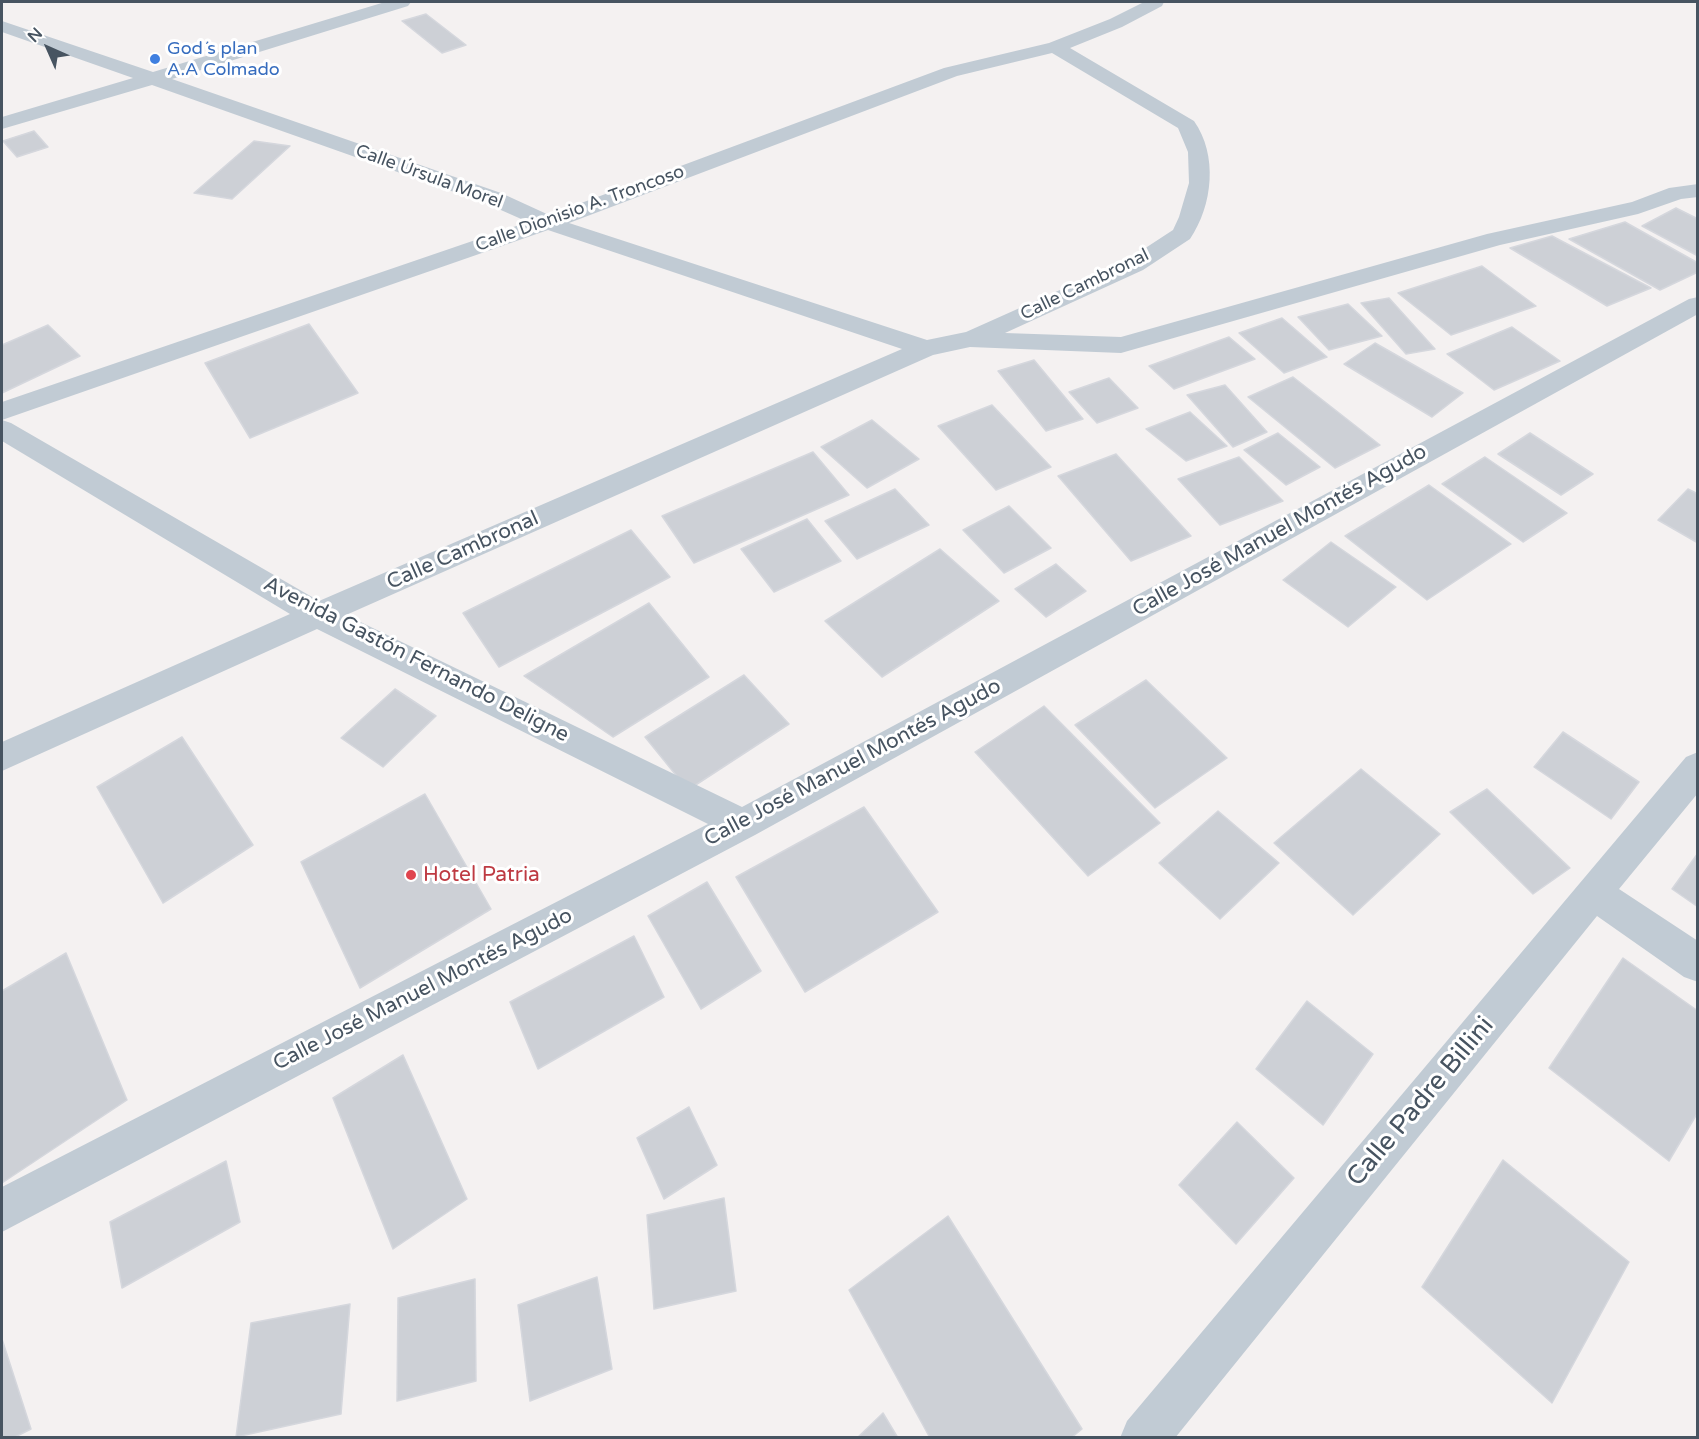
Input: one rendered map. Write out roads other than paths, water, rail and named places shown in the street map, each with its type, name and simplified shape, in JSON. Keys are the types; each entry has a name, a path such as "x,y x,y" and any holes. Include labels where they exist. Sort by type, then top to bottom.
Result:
{"street":[{"path":"2,123 152,79 351,8 402,2"},
{"name":"Calle Dionisio A. Troncoso","path":"2,411 548,223 951,72 1055,47 1116,23 1156,2"},
{"name":"Calle Úrsula Morel","path":"2,26 493,198 548,223 926,348"},
{"name":"Calle Cambronal","path":"2,757 317,615 926,348 970,339 1136,265 1182,234 1190,217 1200,183 1198,152 1187,125 1055,47"},
{"path":"970,339 1120,345 1496,239 1638,207 1677,193 1698,190"},
{"name":"Calle José Manuel Montés Agudo","path":"2,1210 743,824 1698,304"},
{"name":"Avenida Gastón Fernando Deligne","path":"2,429 317,615 743,824"},
{"name":"Calle Padre Billini","path":"1144,1437 1698,767"},
{"path":"1594,893 1698,964"}],"place":[{"name":"God´s plan A.A Colmado","path":"155,59"},
{"name":"Hotel Patria","path":"411,875"}]}
